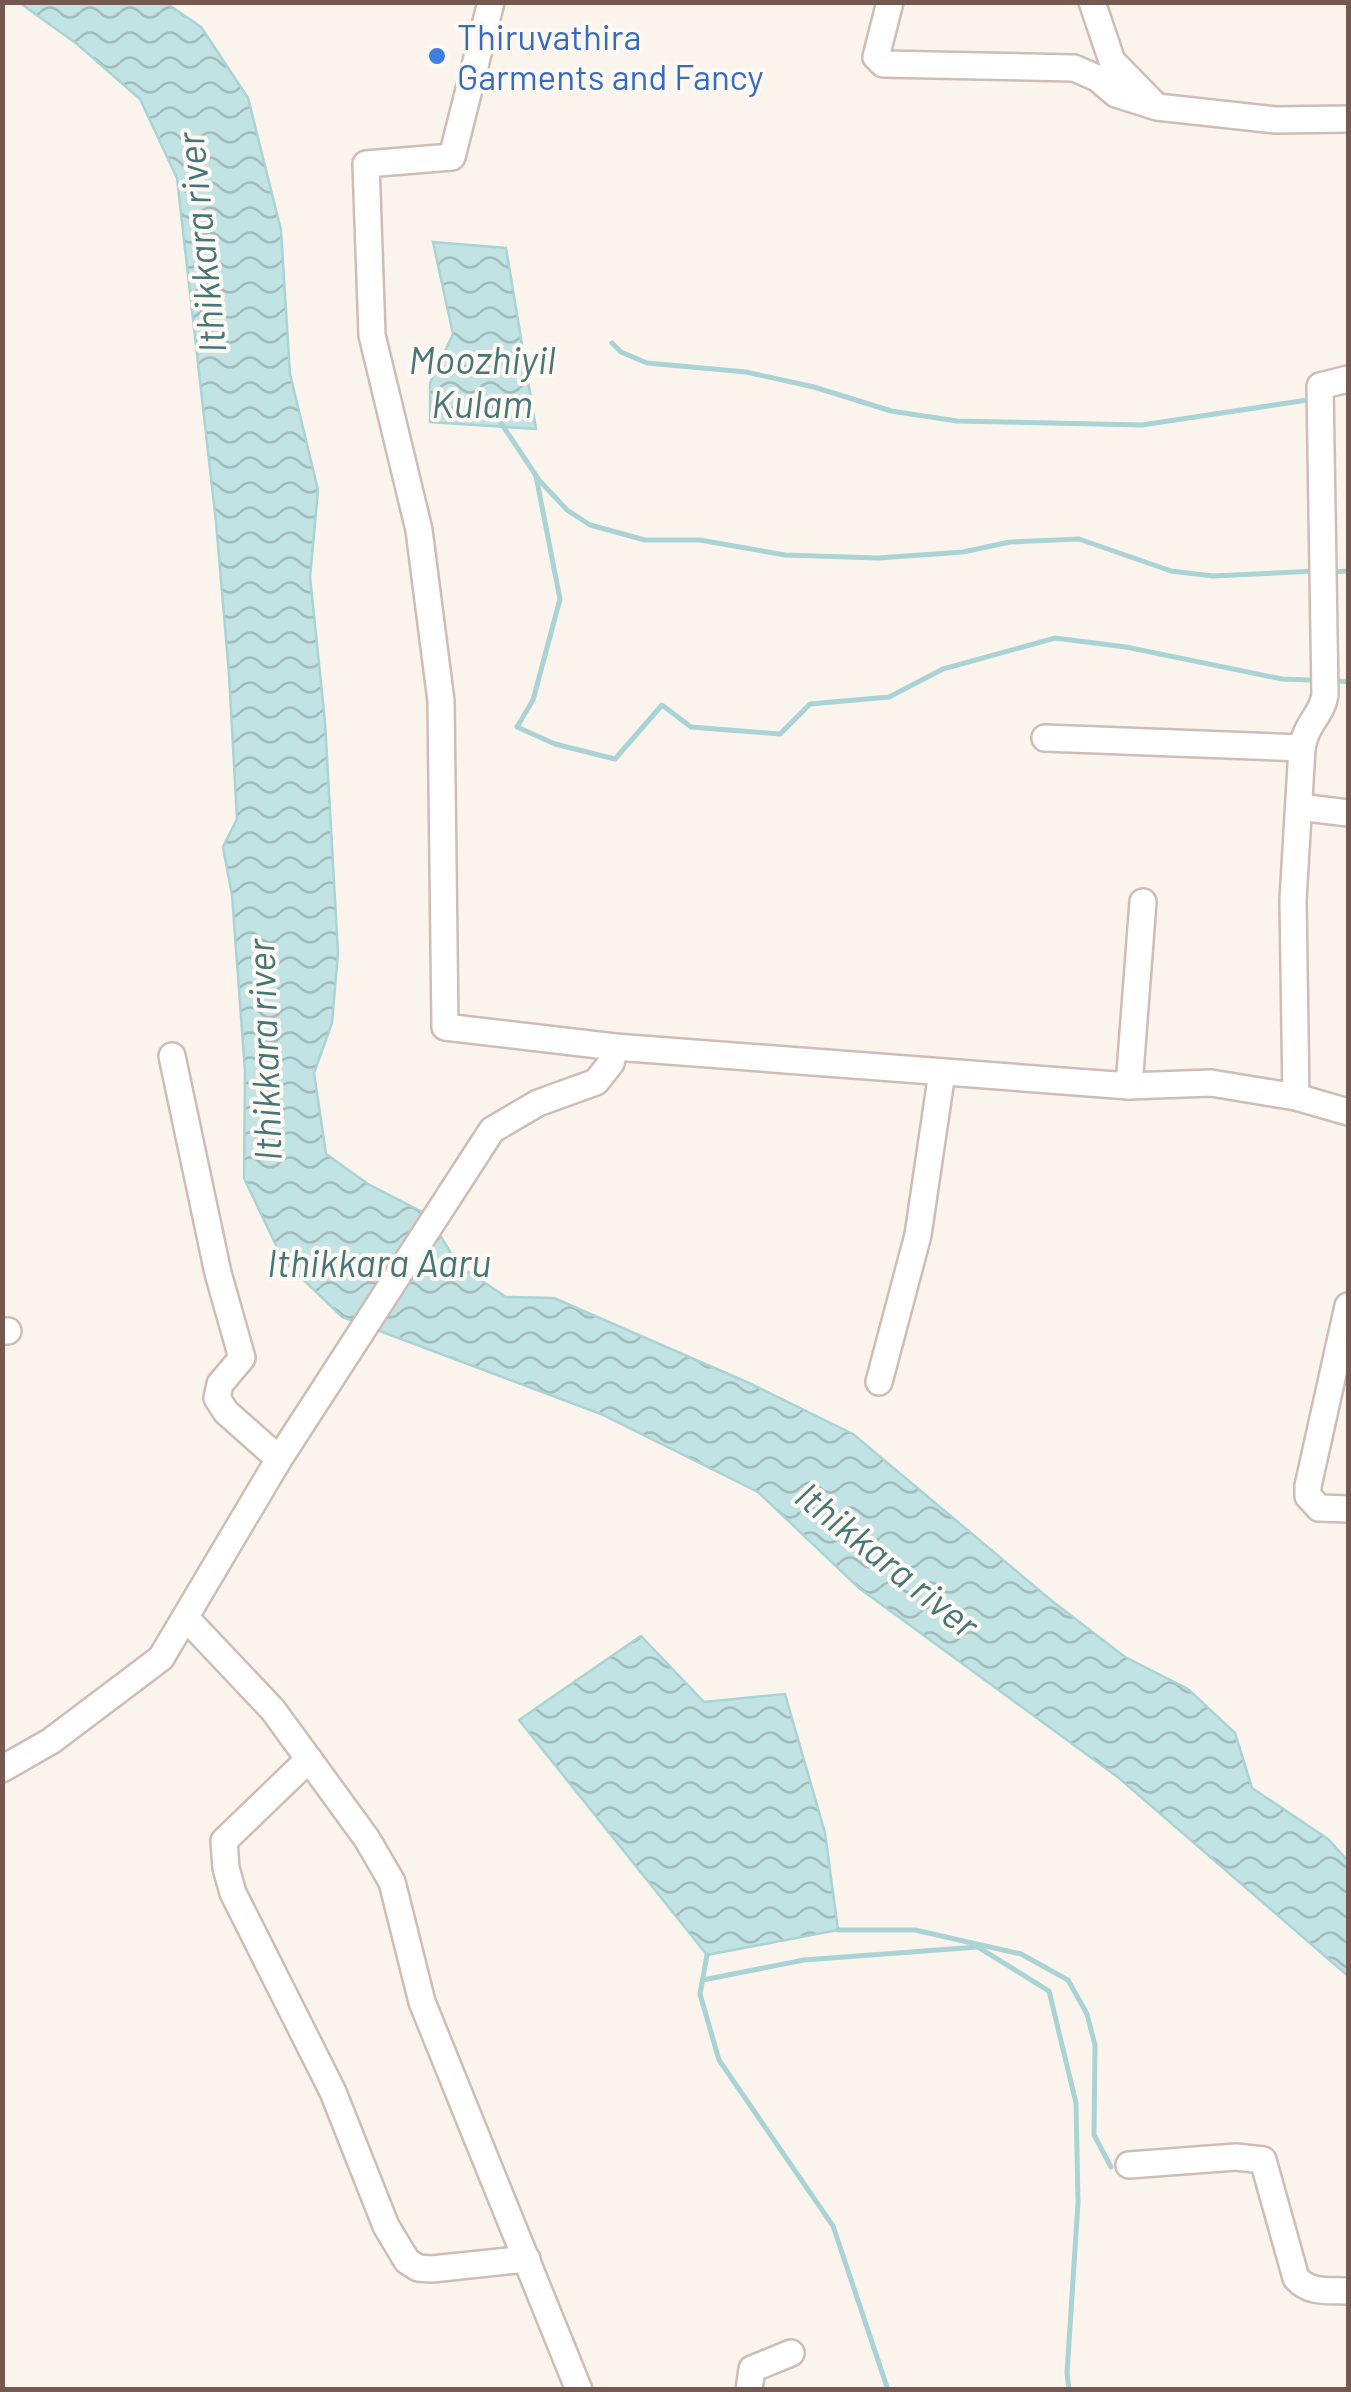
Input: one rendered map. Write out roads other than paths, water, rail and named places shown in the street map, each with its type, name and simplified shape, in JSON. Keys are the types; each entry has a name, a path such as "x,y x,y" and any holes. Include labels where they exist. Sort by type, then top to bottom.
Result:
{"street":[{"path":"491,2 452,157 366,164 372,335 420,530 441,701 445,1027 615,1047 1129,1086 1211,1083 1296,1097 1348,1112"},
{"path":"890,2 878,62 1074,68 1097,78 1116,94 1157,108 1276,120 1348,119"},
{"path":"1092,2 1112,60 1157,108"},
{"path":"1296,1097 1293,900 1302,748 1304,732 1325,695 1320,386 1348,379"},
{"path":"1046,738 1302,748"},
{"path":"1298,808 1348,813"},
{"path":"1129,1086 1143,902"},
{"path":"2,1769 51,1741 162,1658 279,1460 492,1130 538,1103 596,1082 611,1063 615,1047"},
{"path":"172,1056 218,1274 242,1358 220,1384 217,1398 226,1412 279,1460"},
{"path":"879,1382 918,1235 942,1072"},
{"path":"1348,1306 1308,1486 1308,1496 1319,1508 1348,1509"},
{"path":"186,1618 273,1710 368,1839 392,1882 422,2002 579,2390"},
{"path":"309,1759 224,1841 233,1892 334,2092 386,2226 408,2261 418,2268 432,2269 527,2259"},
{"path":"1129,2165 1236,2158 1264,2160 1296,2278 1304,2287 1314,2290 1348,2291"},
{"path":"749,2390 752,2370 791,2353"}],"water":[{"name":"Ithikkara Aaru","path":"20,3 166,3 201,27 248,98 281,230 290,374 318,490 310,577 325,722 338,953 332,1023 314,1073 326,1154 368,1184 428,1215 458,1265 506,1297 554,1298 749,1383 853,1434 1125,1657 1188,1689 1235,1733 1252,1788 1328,1839 1348,1861 1348,1976 1119,1778 859,1588 758,1492 601,1414 342,1317 283,1260 244,1178 245,1071 232,895 223,847 237,819 229,674 177,178 140,99 77,44"},
{"name":"Moozhiyil Kulam","path":"433,242 506,248 536,429 430,422 430,383 453,334"},
{"path":"641,1636 704,1702 785,1694 825,1833 838,1930 707,1955 519,1720"}],"waterway":[{"path":"612,343 621,352 647,363 746,372 814,387 891,411 957,421 1142,425 1314,399"},
{"path":"501,423 539,480 567,510 590,525 645,540 700,540 785,555 878,558 963,552 1010,542 1079,539 1171,571 1213,576 1316,571"},
{"path":"536,476 560,599 533,700 517,727 555,744 615,759 662,705 691,727 780,734 810,704 889,697 943,669 1055,638 1126,647 1282,679 1309,680"},
{"path":"1332,572 1348,571"},
{"path":"1340,681 1348,682"},
{"path":"838,1930 915,1930 1021,1954 1068,1980 1087,2014 1095,2045 1094,2135 1111,2167"},
{"path":"703,1980 804,1960 978,1947 1049,1991 1076,2103 1078,2203 1069,2390"},
{"path":"707,1955 700,1994 719,2060 833,2226 888,2390"}],"place":[{"name":"Thiruvathira Garments and Fancy","path":"437,56"}],"water label":[{"name":"Ithikkara river","path":"200,243"},
{"name":"Ithikkara river","path":"263,1050"},
{"name":"Ithikkara river","path":"888,1559"}]}
